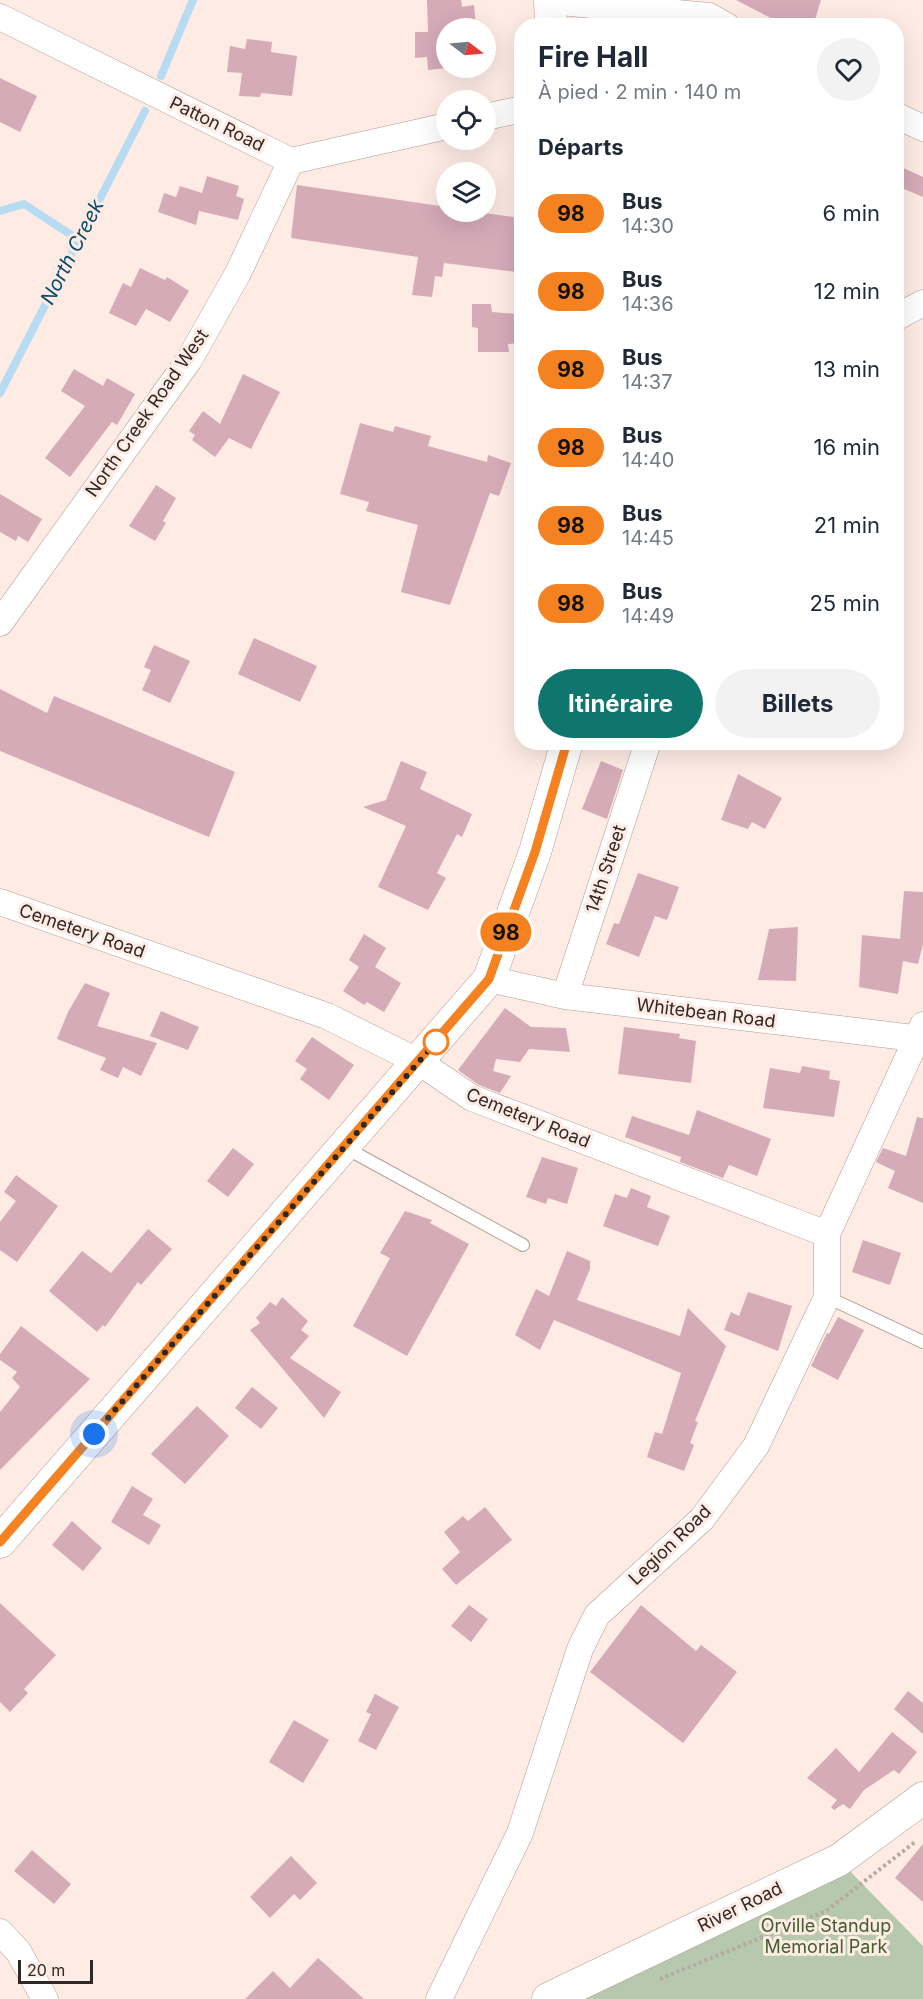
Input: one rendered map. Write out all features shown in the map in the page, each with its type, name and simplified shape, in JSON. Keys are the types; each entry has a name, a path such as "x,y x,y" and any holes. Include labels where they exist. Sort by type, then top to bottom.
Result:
{"street":[{"path":"550,9 718,14"},
{"name":"Patton Road","path":"0,17 291,161"},
{"path":"496,115 514,111"},
{"path":"904,119 923,128"},
{"path":"291,161 436,128"},
{"name":"North Creek Road West","path":"0,622 189,360 238,273 291,161"},
{"path":"0,1542 489,979 535,852 565,750"},
{"name":"14th Street","path":"565,996 645,750"},
{"name":"Cemetery Road","path":"0,902 327,1016 418,1062 472,1098 827,1234"},
{"name":"Whitebean Road","path":"489,979 565,996 920,1034"},
{"name":"Legion Road","path":"439,1999 520,1833 580,1649 597,1615 702,1519 756,1446 827,1297 827,1234 920,1034"},
{"name":"River Road","path":"548,1999 839,1860 923,1798"},
{"path":"0,1932 18,1951 45,1999"}],"lane":[{"path":"343,1146 523,1245"},
{"path":"827,1297 923,1342"}],"path":[{"path":"655,1981 826,1911 918,1839"}],"green space":[{"name":"Orville Standup Memorial Park","path":"839,1860 923,1946 923,1999 548,1999"}],"building":[{"path":"427,0 461,0 462,7 474,5 475,18 436,18 436,69 428,70 427,57 415,58 415,32 428,32"},
{"path":"736,0 821,0 815,18 771,18"},
{"path":"247,39 272,42 271,52 297,56 292,96 261,93 260,97 239,96 242,73 227,72 230,46 245,49"},
{"path":"0,78 37,96 20,132 0,122"},
{"path":"904,168 923,177 923,197 904,189"},
{"path":"207,176 239,186 236,196 244,199 238,220 199,211 196,225 158,212 164,193 176,197 180,186 202,193"},
{"path":"297,185 436,205 436,222 496,222 496,215 514,217 514,272 444,263 442,277 435,276 432,297 412,295 418,257 291,238"},
{"path":"140,268 165,280 167,277 189,291 170,322 146,309 136,326 109,313 123,283 131,287"},
{"path":"472,304 491,304 492,312 514,314 514,344 508,344 509,352 478,352 478,328 472,327"},
{"path":"74,369 103,386 107,378 135,394 117,425 112,422 70,477 45,458 85,406 61,391"},
{"path":"243,374 280,392 251,449 229,438 215,457 192,440 195,435 189,431 203,411 220,424"},
{"path":"360,423 393,432 395,426 431,436 428,446 487,462 488,455 511,463 499,496 490,493 450,605 401,592 418,525 366,511 369,502 340,494"},
{"path":"156,485 176,498 163,521 166,523 155,541 129,526"},
{"path":"0,494 42,519 28,542 18,536 16,541 0,532"},
{"path":"254,638 317,666 300,702 238,674"},
{"path":"154,645 190,661 170,703 142,690 151,670 144,667"},
{"path":"0,689 47,713 54,696 235,772 209,837 0,751"},
{"path":"401,761 427,772 420,789 472,814 462,837 457,834 437,873 446,878 428,910 378,887 406,826 363,807 386,800"},
{"path":"601,761 623,770 607,819 582,809"},
{"path":"738,774 782,798 765,829 752,822 748,829 721,820"},
{"path":"638,873 679,887 667,920 655,916 639,957 606,944 614,923 619,924"},
{"path":"904,891 923,892 923,944 918,964 903,961 898,994 859,987 862,935 900,939"},
{"path":"798,927 796,981 758,980 769,929"},
{"path":"364,934 386,948 375,967 401,983 384,1012 367,1002 364,1005 343,991 359,967 349,960"},
{"path":"85,983 110,993 97,1026 157,1043 141,1076 123,1067 118,1078 100,1070 106,1058 57,1039 68,1012"},
{"path":"505,1008 531,1027 566,1028 570,1052 529,1049 520,1062 496,1059 493,1071 511,1076 500,1093 479,1085 458,1070"},
{"path":"161,1011 199,1027 188,1050 150,1036"},
{"path":"624,1027 680,1034 679,1038 696,1041 691,1083 618,1074"},
{"path":"312,1037 354,1065 329,1100 300,1079 307,1069 295,1061"},
{"path":"802,1066 830,1071 829,1079 840,1081 834,1117 763,1108 770,1068 800,1073"},
{"path":"697,1110 771,1139 757,1176 729,1165 723,1178 680,1162 681,1157 625,1137 632,1116 689,1135"},
{"path":"917,1117 923,1118 923,1203 888,1188 895,1171 876,1162 883,1148 906,1156"},
{"path":"233,1148 254,1164 228,1197 207,1181"},
{"path":"542,1157 578,1168 567,1204 548,1198 546,1204 526,1197"},
{"path":"16,1175 58,1206 17,1262 0,1250 0,1222 16,1201 4,1192"},
{"path":"631,1188 651,1196 647,1207 670,1216 658,1246 603,1226 615,1194 627,1198"},
{"path":"405,1211 432,1220 430,1223 469,1244 407,1356 353,1326 390,1258 380,1253"},
{"path":"148,1229 172,1249 141,1285 138,1282 105,1327 103,1325 97,1332 49,1291 82,1251 111,1273"},
{"path":"863,1240 901,1253 890,1285 852,1272"},
{"path":"567,1251 590,1261 590,1269 577,1300 680,1336 688,1308 726,1346 695,1421 698,1422 690,1443 694,1445 684,1471 647,1457 655,1432 662,1434 681,1373 554,1320 540,1350 515,1335 536,1289 549,1296"},
{"path":"748,1292 792,1306 778,1351 724,1330 731,1312 739,1316"},
{"path":"282,1297 308,1321 301,1330 309,1336 290,1358 341,1392 324,1418 250,1330 260,1323 256,1318 270,1302 276,1306"},
{"path":"838,1317 864,1330 838,1380 811,1366 827,1333 829,1334"},
{"path":"21,1326 90,1379 0,1470 0,1412 20,1387 12,1378 17,1372 0,1360 0,1354"},
{"path":"252,1387 278,1408 261,1429 235,1408"},
{"path":"197,1406 229,1436 185,1484 151,1454"},
{"path":"132,1486 153,1499 143,1515 161,1525 149,1545 111,1522"},
{"path":"485,1507 512,1540 456,1585 442,1569 460,1552 444,1532 463,1516 468,1521"},
{"path":"72,1521 102,1548 83,1571 52,1545"},
{"path":"0,1603 56,1655 24,1689 28,1693 10,1712 0,1702"},
{"path":"469,1605 488,1619 471,1642 451,1626"},
{"path":"641,1605 696,1651 701,1645 737,1672 683,1743 590,1672"},
{"path":"908,1691 923,1703 923,1734 894,1709"},
{"path":"375,1694 399,1707 376,1750 358,1741 371,1714 366,1712"},
{"path":"294,1720 329,1740 303,1783 269,1762"},
{"path":"892,1732 917,1752 899,1774 894,1770 864,1790 850,1809 843,1804 834,1810 831,1807 837,1800 807,1778 836,1748 859,1772"},
{"path":"923,1844 923,1902 895,1878"},
{"path":"32,1850 71,1884 54,1904 14,1871"},
{"path":"291,1856 317,1883 300,1900 294,1894 270,1918 250,1897"},
{"path":"318,1958 364,1999 245,1999 273,1971 290,1988"}],"waterway":[{"name":"North Creek","path":"161,76 193,0"},
{"name":"North Creek","path":"0,393 145,111"},
{"path":"0,211 24,204 79,240"}],"bus line":[{"name":"98","path":"0,1542 489,979 535,852 565,750"}],"route":[{"path":"94,1434 436,1042"}]}
